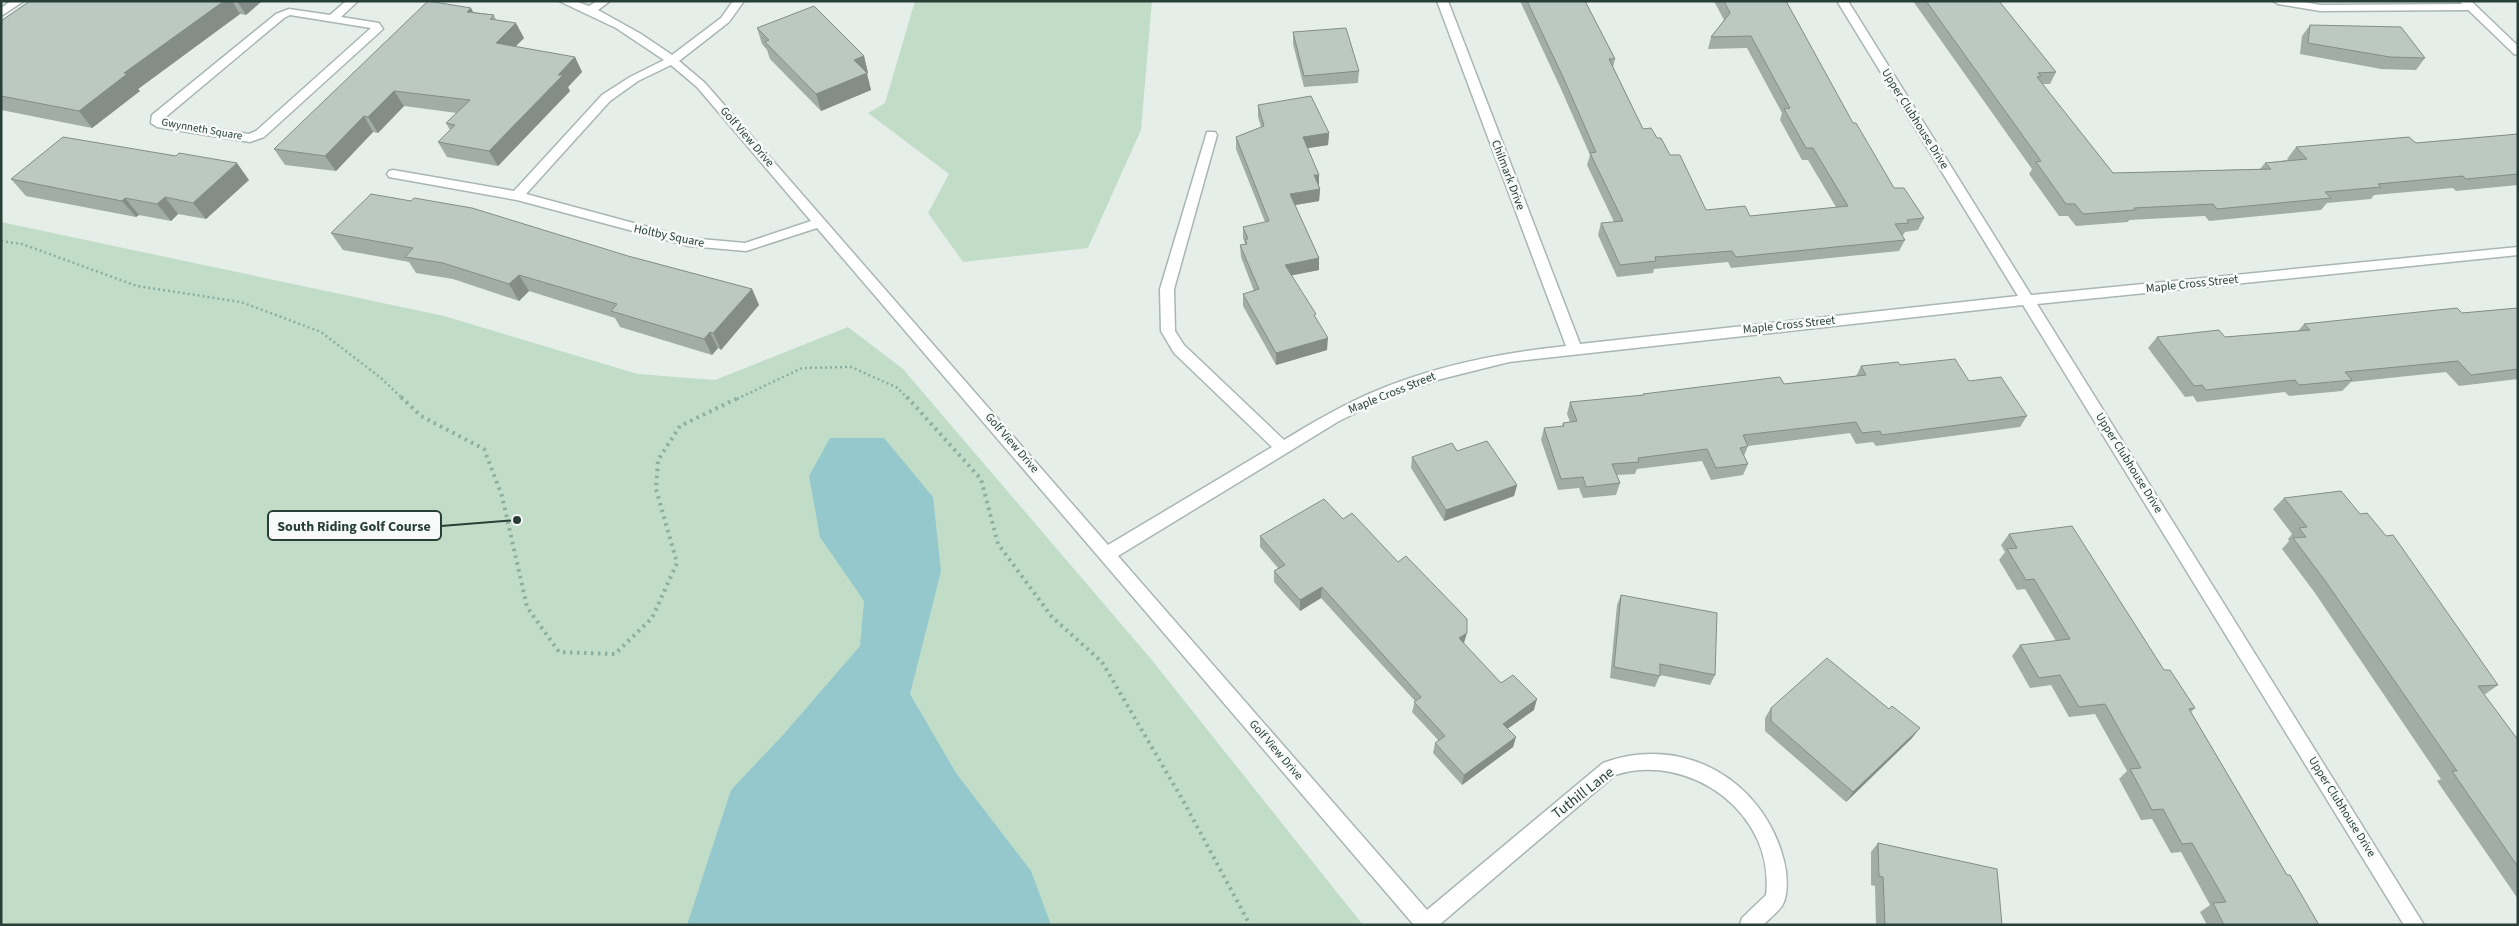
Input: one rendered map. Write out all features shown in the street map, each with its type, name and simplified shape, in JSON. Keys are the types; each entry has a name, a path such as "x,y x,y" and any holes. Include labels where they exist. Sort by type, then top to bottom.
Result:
{"street":[{"path":"1,13 18,1"},
{"path":"333,18 353,1"},
{"name":"Golf View Drive","path":"564,1 632,32 673,60 701,85 1426,924"},
{"path":"589,11 605,1"},
{"path":"517,196 606,98 634,79 673,60 725,20 739,1"},
{"name":"Chilmark Drive","path":"1442,1 1574,348"},
{"name":"Upper Clubhouse Drive","path":"1842,1 2415,925"},
{"path":"2278,1 2320,8 2466,4 2518,52"},
{"name":"Gwynneth Square","path":"289,12 333,18 375,25 377,30 260,134 250,138 157,123 156,118 280,16 289,12"},
{"path":"1211,136 1167,289 1168,331 1185,356 1284,448"},
{"name":"Holtby Square","path":"393,174 517,196 689,242 746,247 821,222"},
{"name":"Maple Cross Street","path":"1107,554 1334,417 1378,396 1435,375 1509,356 2028,300 2518,251"},
{"name":"Tuthill Lane","path":"1426,924 1609,769 1637,761 1668,761 1698,771 1727,787 1751,810 1768,839 1776,868 1775,899 1749,925"}],"path":[{"path":"1,240 22,244 137,286 242,302 321,332 381,378 421,416 484,449 502,496 527,607 559,652 615,654 652,618 677,563 656,489 658,460 680,426 802,368 851,367 898,388 981,479 998,544 1052,617 1102,662 1186,804 1250,925"}],"green space":[{"path":"915,1 1152,1 1141,130 1088,248 963,262 928,213 949,174 868,113 885,103"},
{"path":"1,222 444,316 638,374 715,380 848,327 903,369 1151,659 1363,925 1,925"}],"water":[{"path":"830,438 884,438 933,497 941,571 910,694 956,773 1031,871 1051,925 687,925 731,790 783,735 860,646 864,601 820,537 809,476"}],"building":[{"path":"30,1 224,1 124,73 127,74 79,111 1,96 1,21"},
{"path":"428,1 471,8 467,12 494,15 490,19 516,23 496,43 575,57 558,75 563,75 489,151 438,142 455,125 446,123 470,100 394,91 368,117 364,116 325,156 274,149"},
{"path":"1527,1 1585,1 1615,59 1609,59 1643,129 1651,128 1657,138 1661,138 1670,155 1680,155 1706,210 1745,206 1750,216 1848,206 1813,148 1806,148 1784,109 1790,108 1751,36 1711,37 1730,13 1724,1 1786,1 1853,123 1856,123 1894,188 1904,188 1924,218 1907,220 1909,223 1895,224 1905,240 1736,257 1732,251 1655,257 1656,261 1620,265 1601,223 1623,221 1590,153 1596,152"},
{"path":"1926,1 1999,1 2056,72 2038,73 2041,76 2037,77 2113,173 2271,169 2265,163 2307,159 2296,147 2409,137 2416,143 2518,134 2518,174 2466,179 2463,176 2378,184 2381,187 2325,192 2331,198 2217,209 2213,204 2134,208 2135,210 2083,214 2075,204 2066,204 2036,162 2041,161"},
{"path":"814,6 864,56 854,60 867,73 816,94 765,42 769,40 757,28"},
{"path":"2310,25 2401,27 2425,58 2390,57 2308,43"},
{"path":"1346,28 1359,71 1304,76 1293,32"},
{"path":"1311,96 1329,133 1303,137 1319,175 1314,175 1320,189 1290,194 1319,258 1285,265 1316,314 1314,315 1328,338 1276,353 1243,294 1259,289 1240,245 1247,244 1245,239 1248,239 1243,227 1269,221 1236,137 1264,126 1258,105"},
{"path":"63,137 176,156 179,153 237,163 193,203 165,197 157,204 125,198 122,201 11,179"},
{"path":"371,194 411,201 414,198 472,208 628,256 752,289 713,333 710,332 704,339 611,311 617,304 519,275 509,284 443,263 405,257 413,248 331,233"},
{"path":"2457,308 2462,313 2518,308 2518,369 2471,375 2458,361 2345,372 2352,380 2299,385 2295,380 2206,390 2202,385 2194,386 2157,337 2219,330 2225,337 2310,330 2304,324"},
{"path":"1955,359 1969,381 2001,377 2027,416 1882,435 1880,431 1862,433 1856,422 1743,435 1748,446 1740,448 1748,464 1716,468 1707,449 1638,458 1639,462 1612,464 1620,483 1586,487 1583,477 1561,479 1544,428 1564,426 1563,423 1577,421 1570,402 1644,395 1780,377 1784,384 1866,375 1861,366 1898,362 1900,365"},
{"path":"1487,441 1517,485 1446,510 1412,457 1452,443 1457,451"},
{"path":"2341,491 2360,514 2367,513 2386,536 2393,535 2498,685 2478,686 2518,740 2518,867 2452,771 2457,771 2326,582 2293,538 2306,537 2299,528 2307,527 2284,498"},
{"path":"1324,499 1343,519 1352,513 1398,562 1406,556 1467,619 1467,633 1459,638 1501,683 1513,675 1537,699 1503,724 1516,737 1464,775 1435,743 1445,736 1414,702 1421,697 1322,587 1300,600 1274,571 1285,565 1260,536"},
{"path":"2072,526 2164,670 2170,670 2195,708 2189,709 2287,875 2290,875 2319,925 2224,925 2213,903 2226,902 2192,843 2182,844 2163,809 2152,810 2130,769 2141,768 2105,704 2079,707 2060,675 2039,678 2020,645 2070,639 2034,579 2026,580 2007,549 2017,548 2009,534"},
{"path":"1621,595 1717,613 1715,675 1660,664 1660,676 1614,667"},
{"path":"1827,658 1889,709 1892,706 1920,728 1853,792 1771,721 1771,708"},
{"path":"1878,843 1997,869 2002,925 1885,925 1883,877 1879,876"}],"place":[{"name":"South Riding Golf Course","path":"517,520"}]}
